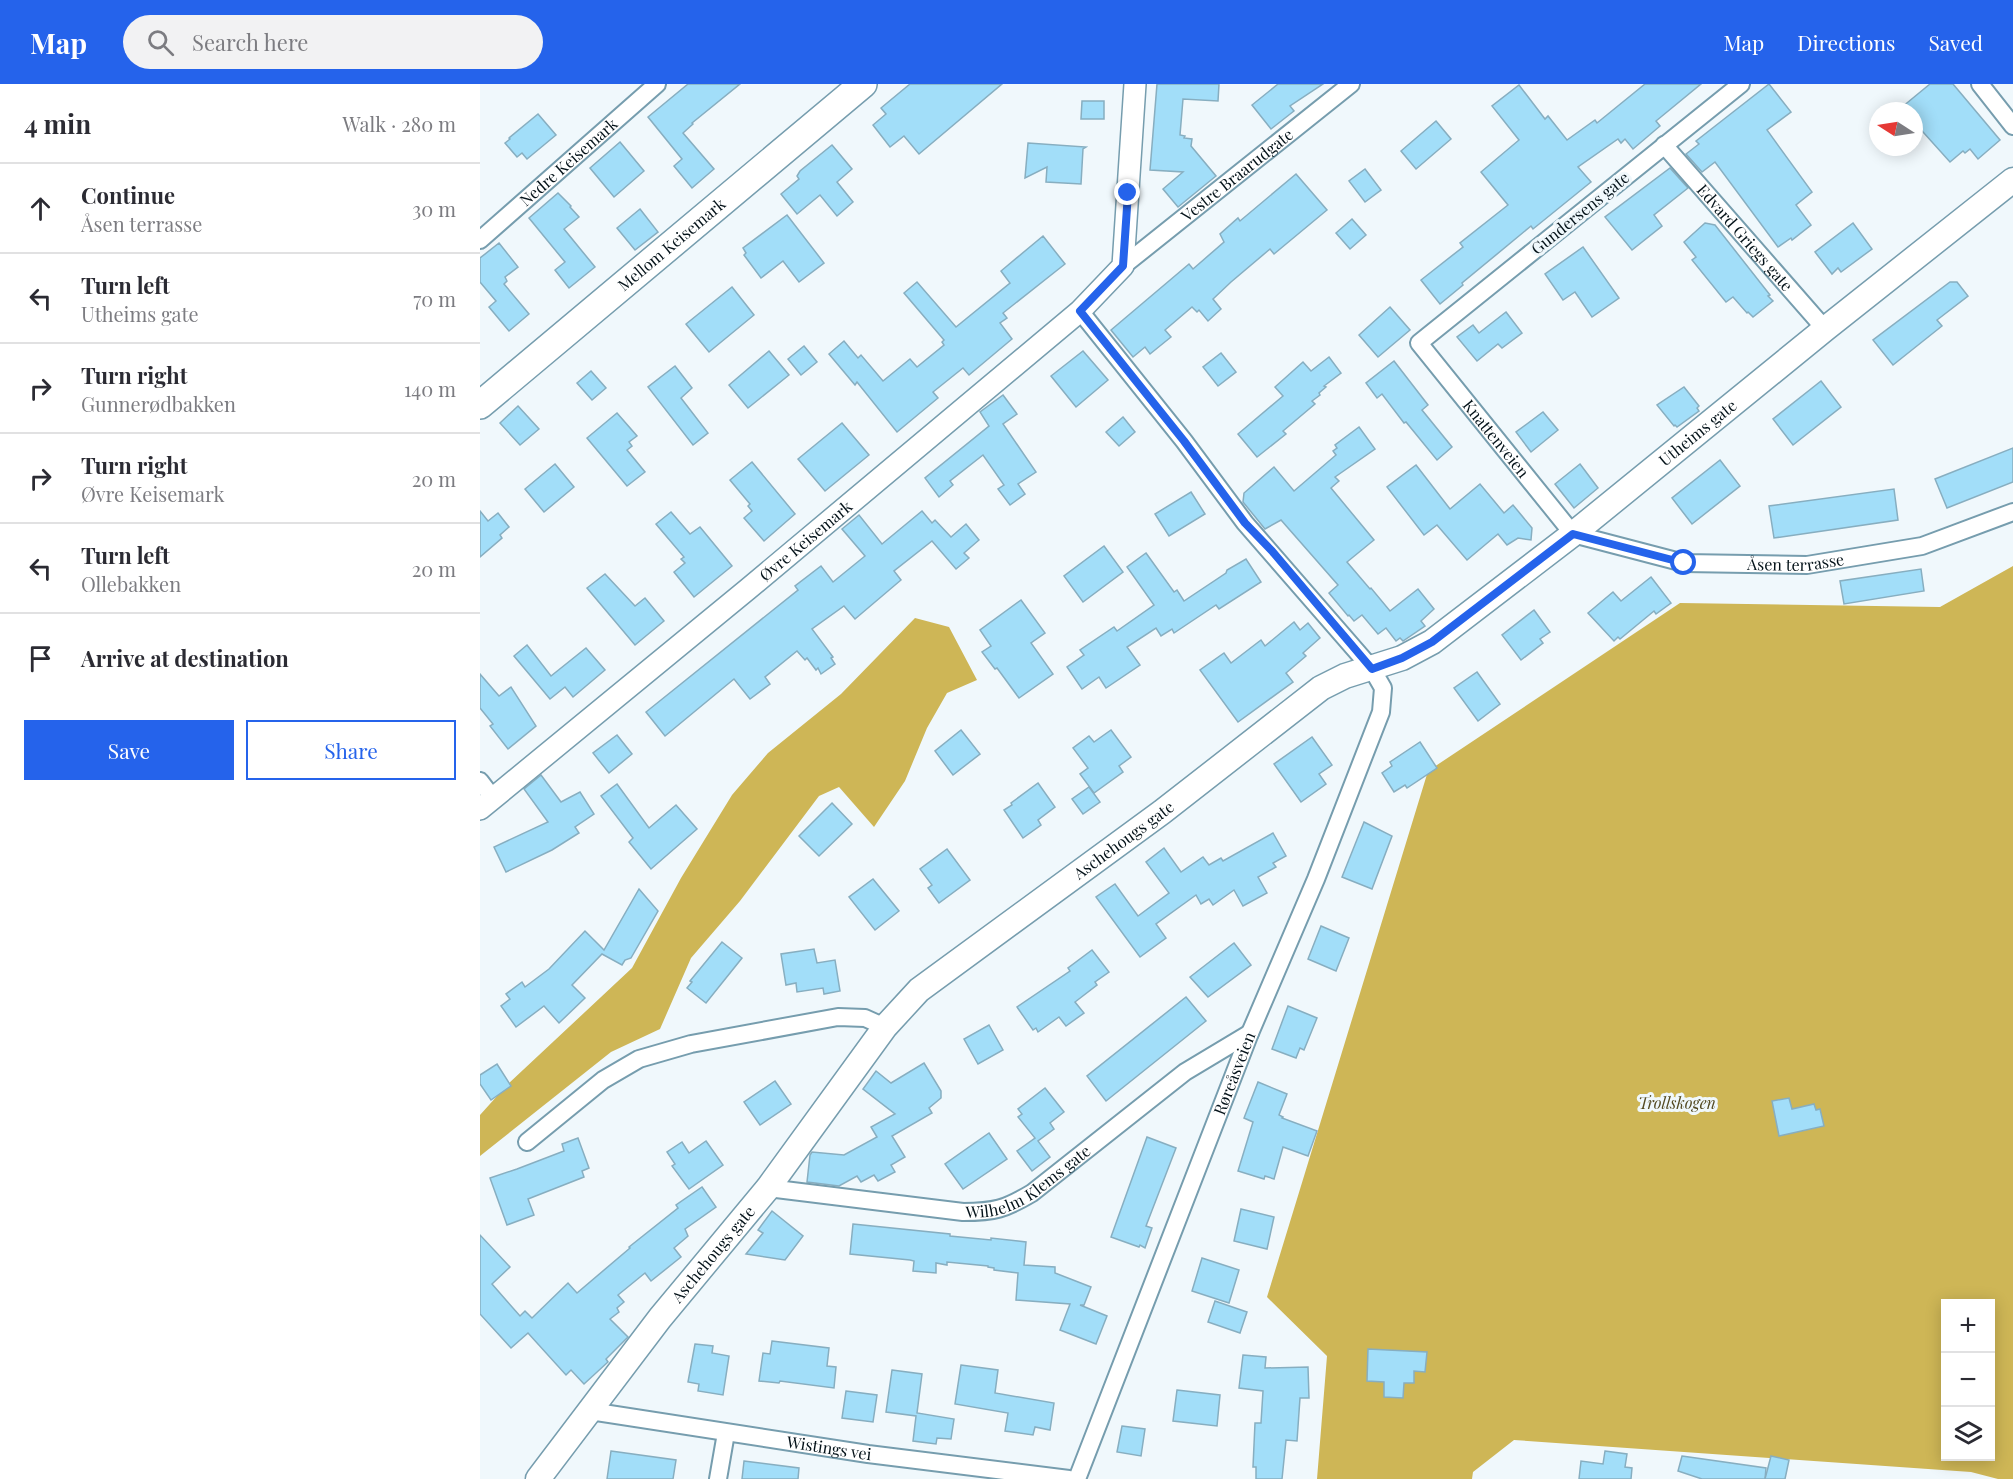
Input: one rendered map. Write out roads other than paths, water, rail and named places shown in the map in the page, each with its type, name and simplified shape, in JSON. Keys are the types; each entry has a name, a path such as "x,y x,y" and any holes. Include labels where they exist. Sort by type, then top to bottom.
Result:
{"main road":[{"name":"Mellom Keisemark","path":"480,405 863,84"},
{"name":"Utheims gate","path":"1372,669 1402,658 1432,642 1573,534 2013,180"},
{"name":"Aschehougs gate","path":"538,1479 660,1318 768,1188 885,1027 919,990 1162,812 1321,688 1345,676 1372,669"}],"street":[{"name":"Nedre Keisemark","path":"480,240 657,84"},
{"path":"1123,266 1135,84"},
{"name":"Vestre Braarudgate","path":"1123,266 1351,84"},
{"name":"Gundersens gate","path":"1419,343 1742,84"},
{"path":"1980,84 2013,126"},
{"name":"Edvard Griegs gate","path":"1664,145 1825,329"},
{"name":"Øvre Keisemark","path":"487,803 748,589 1080,311 1123,266"},
{"name":"Røreåsveien","path":"1077,1479 1250,1033 1316,879 1381,712 1383,688 1372,669 1272,551 1245,523 1184,441 1080,311"},
{"name":"Knattenveien","path":"1419,343 1573,534"},
{"name":"Åsen terrasse","path":"1573,534 1684,563 1807,565 1922,546 2013,512"},
{"path":"480,781 487,803"},
{"path":"527,1142 603,1080 639,1059 691,1044 838,1017 865,1018 885,1027"},
{"name":"Wilhelm Klems gate","path":"768,1188 963,1212 991,1212 1010,1206 1032,1193 1185,1072 1250,1033"},
{"name":"Wistings vei","path":"590,1411 868,1454 1068,1479"},
{"path":"718,1479 726,1433"}],"park label":[{"name":"Trollskogen","path":"1677,1103"}]}
